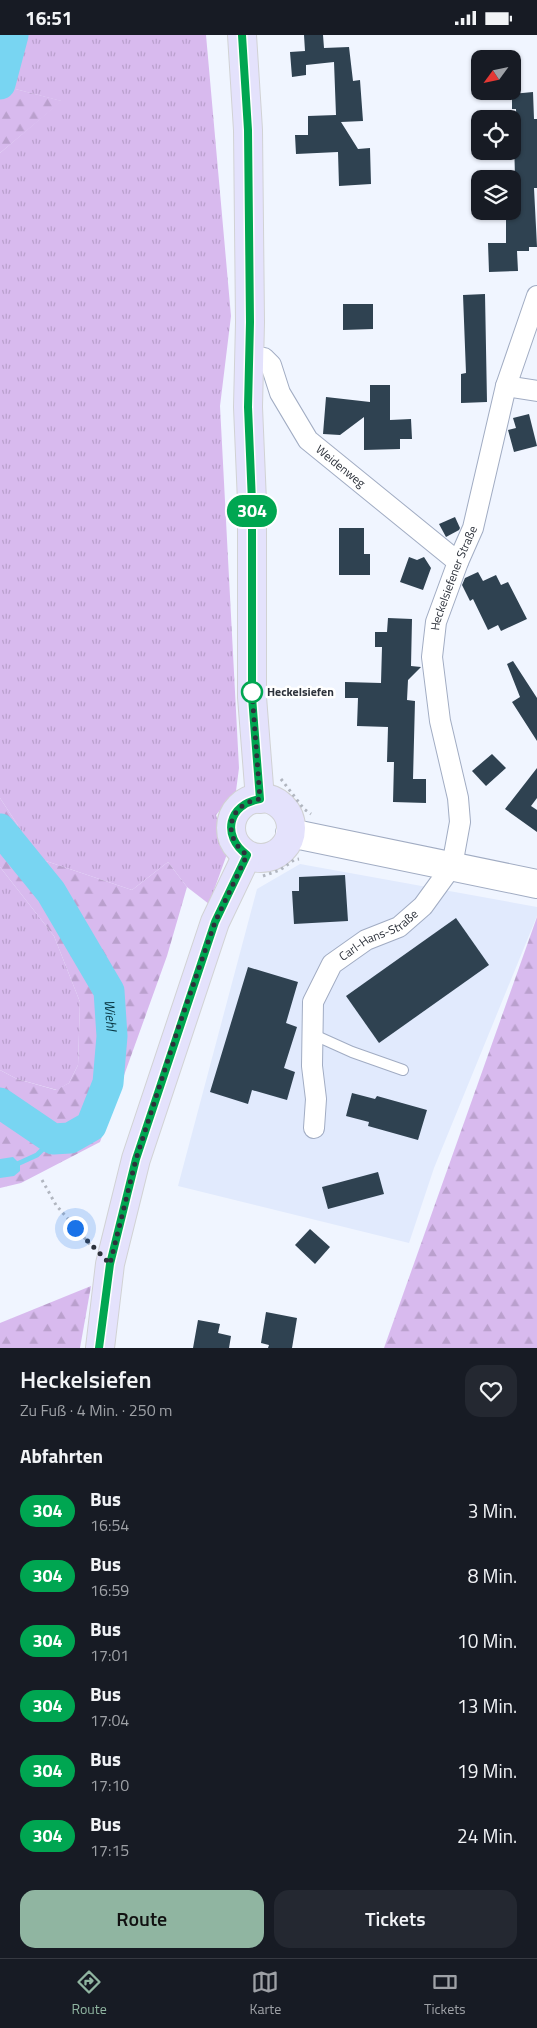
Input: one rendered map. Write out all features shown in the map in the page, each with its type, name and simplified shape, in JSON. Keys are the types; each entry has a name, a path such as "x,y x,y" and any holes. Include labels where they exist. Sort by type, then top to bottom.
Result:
{"main road":[{"path":"242,35 248,130 248,407 252,502 252,697 260,799"},
{"path":"269,800 278,804 285,811 289,820 290,833 283,848 276,854 266,858 256,858 247,855 239,849 231,832 232,822 235,813 250,801 269,800"},
{"path":"290,833 537,884"},
{"path":"100,1348 110,1264 136,1159 215,922 247,855"}],"street":[{"name":"Heckelsiefener Straße","path":"452,866 460,822 458,798 440,721 432,657 436,622 458,562 473,528 506,386 537,296"},
{"name":"Weidenweg","path":"249,357 264,358 271,365 280,393 308,440 458,562"},
{"path":"506,386 537,391"},
{"name":"Carl-Hans-Straße","path":"314,1128 316,1099 312,1066 313,1002 332,964 366,940 399,927 423,906 452,866"}],"lane":[{"path":"312,1034 352,1052 403,1070"}],"path":[{"path":"42,1180 62,1212 84,1239 110,1264"}],"shaded area":[{"path":"300,864 537,907 537,916 434,1168 409,1243 178,1186 257,889"}],"green space":[{"path":"0,35 206,35 231,316 220,406 239,768 236,791 216,815 227,854 209,904 187,887 168,862 132,890 40,859 0,798 0,153 61,101 0,85"},
{"path":"0,85 62,101 0,153"},
{"path":"0,798 40,859 132,890 168,862 187,887 167,956 100,1142 21,1183 0,1188 0,1070 17,1079 56,1090 69,1083 78,1065 80,1002 54,936 0,867"},
{"path":"0,867 54,936 80,1002 78,1065 69,1083 57,1090 17,1079 0,1070"},
{"path":"537,917 537,1348 384,1348"},
{"path":"91,1286 80,1348 0,1348 0,1323"}],"water":[{"path":"13,1157 20,1164 20,1171 14,1176 0,1178 0,1159"}],"building":[{"path":"304,35 323,35 324,48 349,47 353,81 360,80 363,121 341,122 358,149 370,148 371,184 339,186 338,152 296,154 295,135 308,135 308,116 336,115 334,62 306,65 306,75 292,77 290,52 305,51"},
{"path":"533,92 534,119 537,119 537,188 534,188 537,247 529,247 529,251 517,251 518,271 489,272 488,243 506,243 506,220 521,220 521,170 515,170 515,160 521,160 521,110 512,109 512,100 521,100 521,93"},
{"path":"485,294 487,402 461,403 461,374 466,373 463,295"},
{"path":"343,304 373,304 373,329 343,330"},
{"path":"370,385 390,385 390,420 411,419 412,439 400,439 400,449 364,450 364,417 340,435 323,434 326,397 370,402"},
{"path":"529,414 537,446 514,452 508,430 516,428 513,418"},
{"path":"455,517 460,528 446,537 439,524"},
{"path":"339,528 364,528 364,554 370,554 370,575 339,575"},
{"path":"409,557 417,560 424,557 431,568 423,590 400,582"},
{"path":"478,572 483,581 496,575 501,585 508,582 527,619 501,631 498,625 488,630 473,599 470,601 462,585 465,578"},
{"path":"388,618 412,619 411,666 421,667 408,680 407,700 415,701 413,779 426,779 426,803 393,802 394,762 387,762 388,727 357,726 358,698 345,698 345,682 381,683 382,647 375,647 375,632 387,632"},
{"path":"513,661 537,698 537,741 512,702 520,697 507,664"},
{"path":"492,754 506,768 486,786 472,771"},
{"path":"537,768 537,798 531,806 537,810 537,832 505,809"},
{"path":"345,875 348,921 294,924 292,891 299,891 299,877"},
{"path":"456,918 489,965 379,1043 346,996"},
{"path":"248,967 298,982 286,1023 297,1027 284,1068 295,1072 287,1100 252,1090 248,1104 210,1092"},
{"path":"352,1093 375,1099 377,1096 427,1110 418,1140 368,1126 369,1122 346,1116"},
{"path":"378,1172 384,1194 328,1209 322,1187"},
{"path":"310,1229 330,1247 315,1264 295,1245"},
{"path":"266,1312 297,1318 292,1348 268,1348 269,1345 261,1343"},
{"path":"198,1320 220,1324 218,1333 231,1336 229,1348 193,1348"}],"waterway":[{"name":"Wiehl","path":"0,84 13,35"},
{"name":"Wiehl","path":"0,829 51,892 109,991 112,1036 108,1083 91,1126 70,1138 53,1139 0,1103"},
{"path":"15,1165 37,1155 53,1139"}],"bus line":[{"name":"304","path":"99,1348 110,1264 136,1159 215,922 247,855 239,849 234,841 231,832 232,822 235,813 242,806 250,801 260,799 252,697 252,502 248,407 250,322 248,130 242,35"}],"place":[{"name":"Heckelsiefen","path":"252,692"}],"route":[{"path":"75,1228 110,1264 136,1159 178,1029 215,922 247,855 239,849 231,832 235,813 250,801 260,799 252,692"}]}
